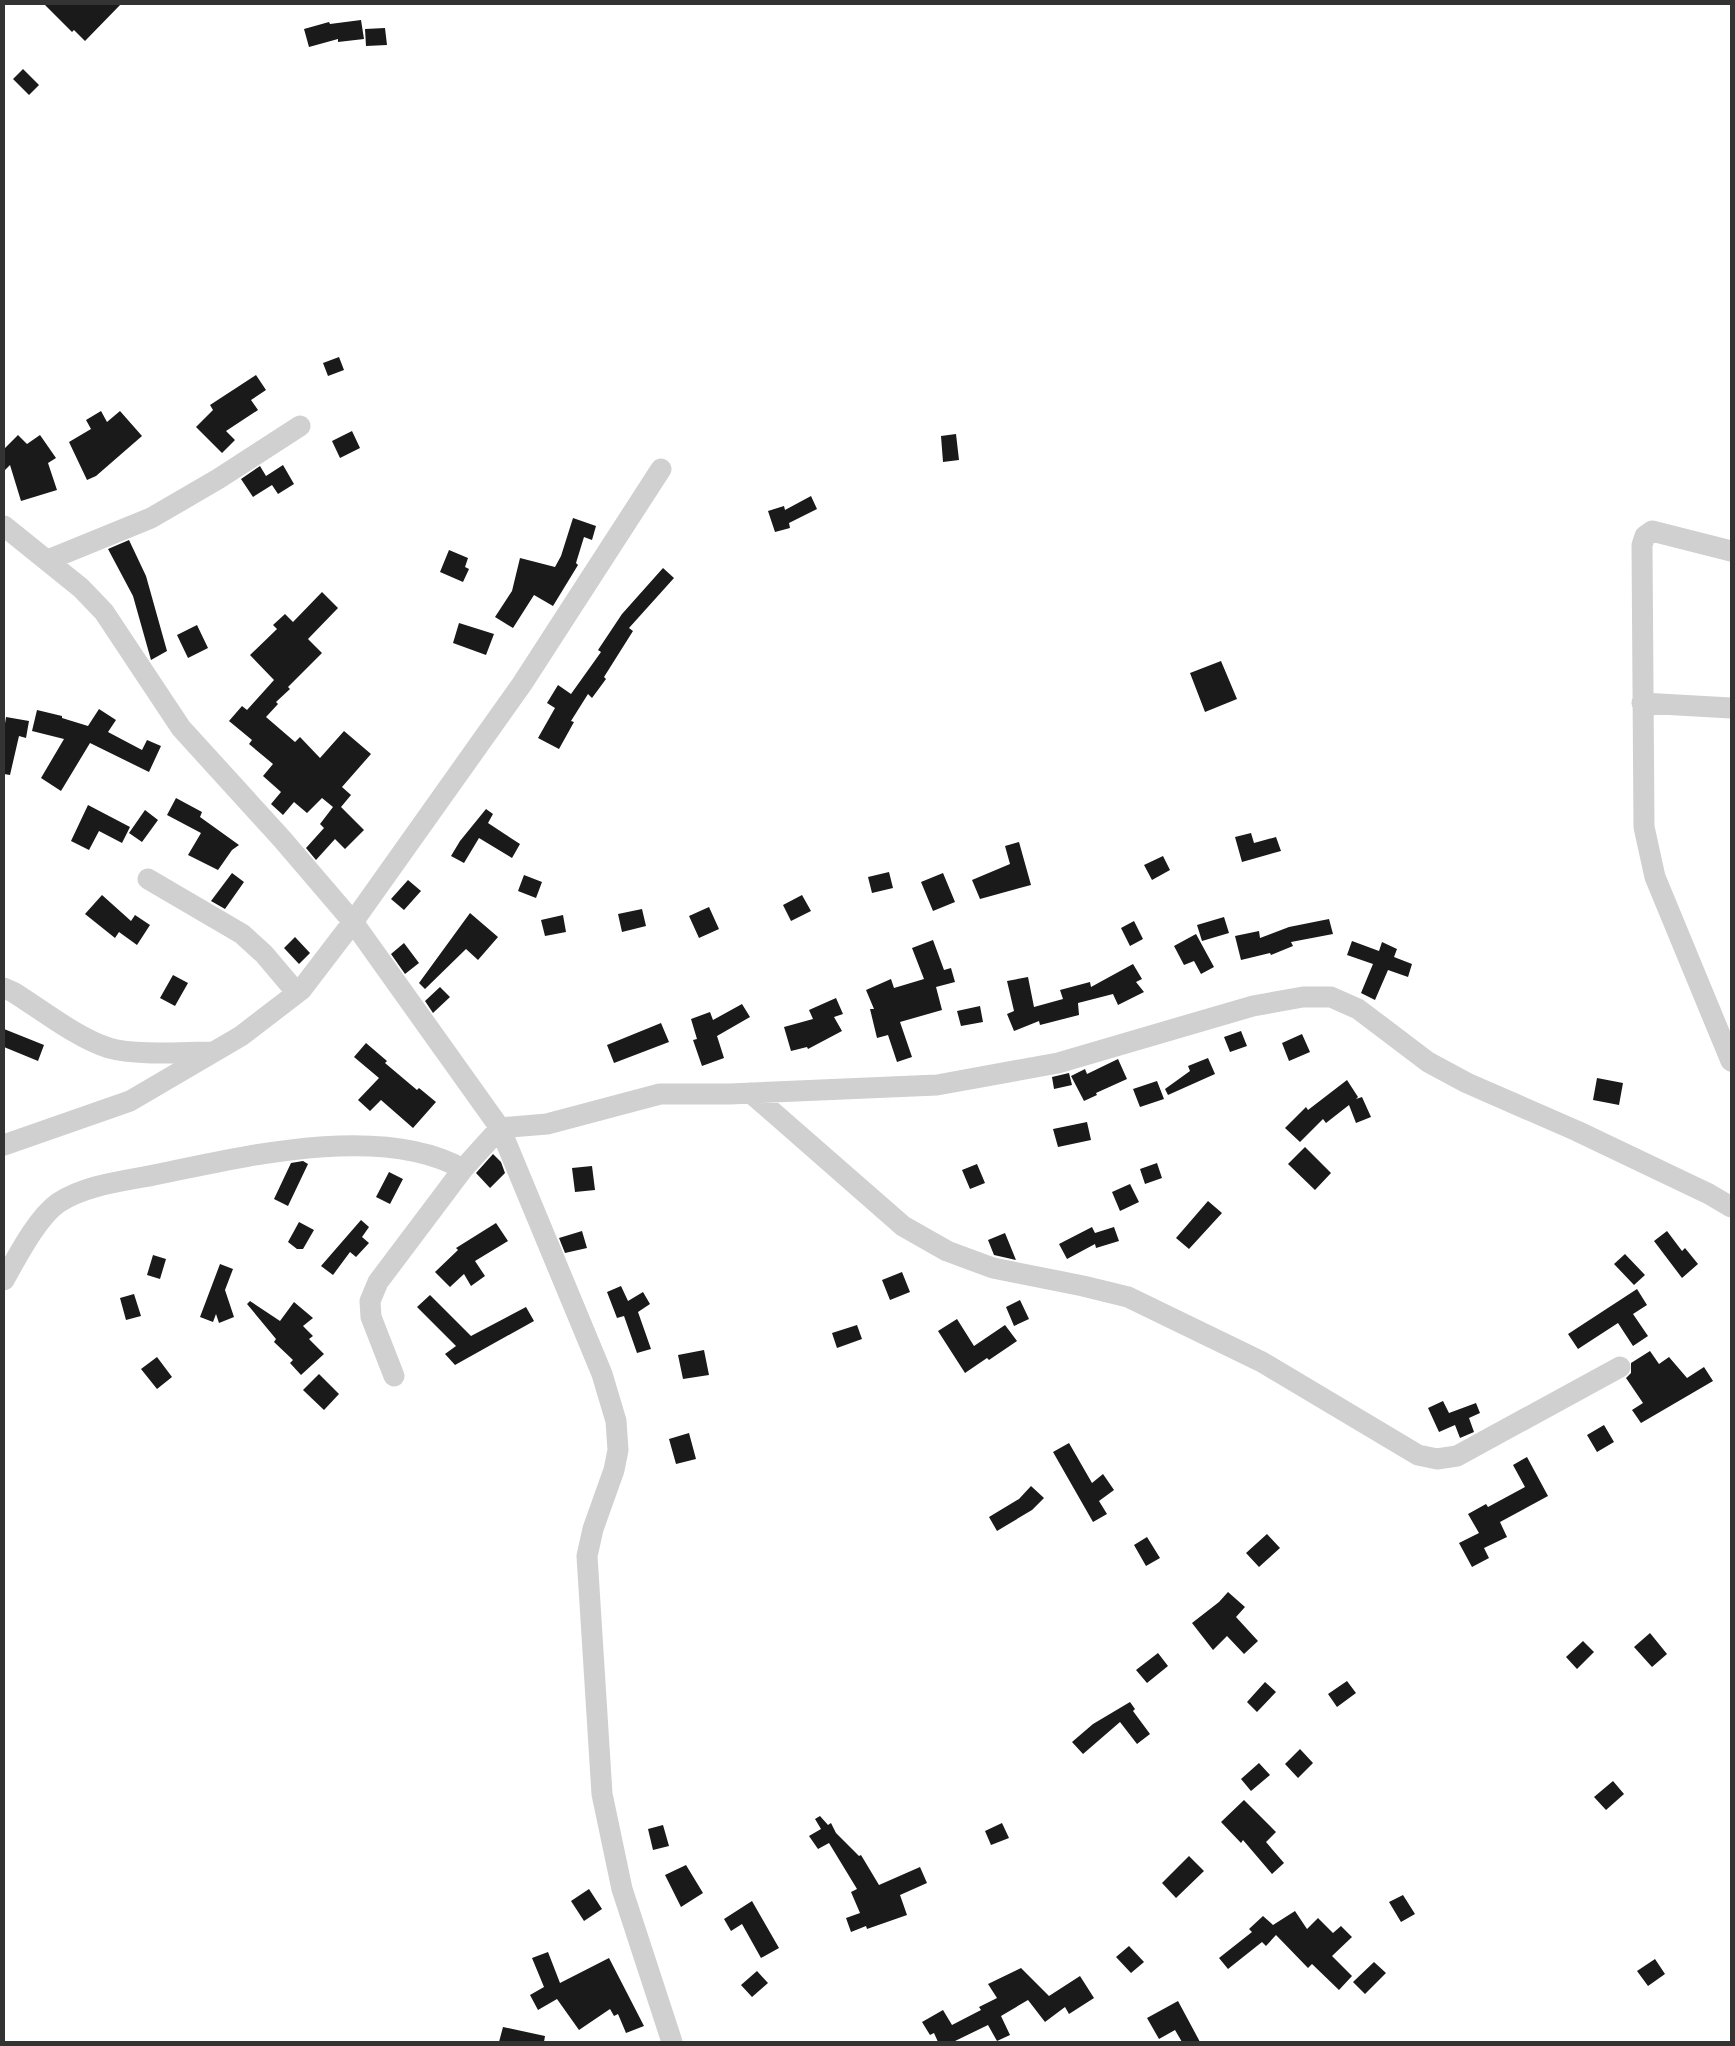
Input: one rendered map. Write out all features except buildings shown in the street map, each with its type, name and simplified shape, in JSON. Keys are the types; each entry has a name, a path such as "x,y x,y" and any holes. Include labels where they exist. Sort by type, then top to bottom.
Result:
{"street":[{"path":"48,560 151,518 218,479 300,426"},
{"path":"4,1145 130,1101 241,1036 297,993 353,922 395,860 522,684 661,469"},
{"path":"4,526 48,560 104,612 181,728 282,839 353,922 500,1128 602,1374 616,1421 618,1450 614,1470 593,1529 587,1556 602,1794 622,1890 672,2042"},
{"path":"1731,551 1652,531 1645,536 1642,545 1644,827 1655,877 1731,1061"},
{"path":"1642,703 1731,708"},
{"path":"148,879 242,934 264,954 297,993"},
{"path":"4,988 84,1038 110,1048 140,1052 214,1052"},
{"path":"394,1376 371,1317 370,1301 378,1282 463,1169 500,1128 547,1124 660,1094 751,1093 937,1085 1058,1062 1254,1006 1303,997 1331,998 1358,1009 1428,1062 1467,1083 1577,1131 1709,1194 1731,1208"},
{"path":"751,1093 903,1226 946,1251 993,1268 1128,1297 1262,1362 1418,1455 1437,1460 1457,1456 1620,1367"},
{"path":"4,1280 31,1234 57,1204 82,1190 218,1162 325,1146 397,1149 434,1155 463,1169"}]}
